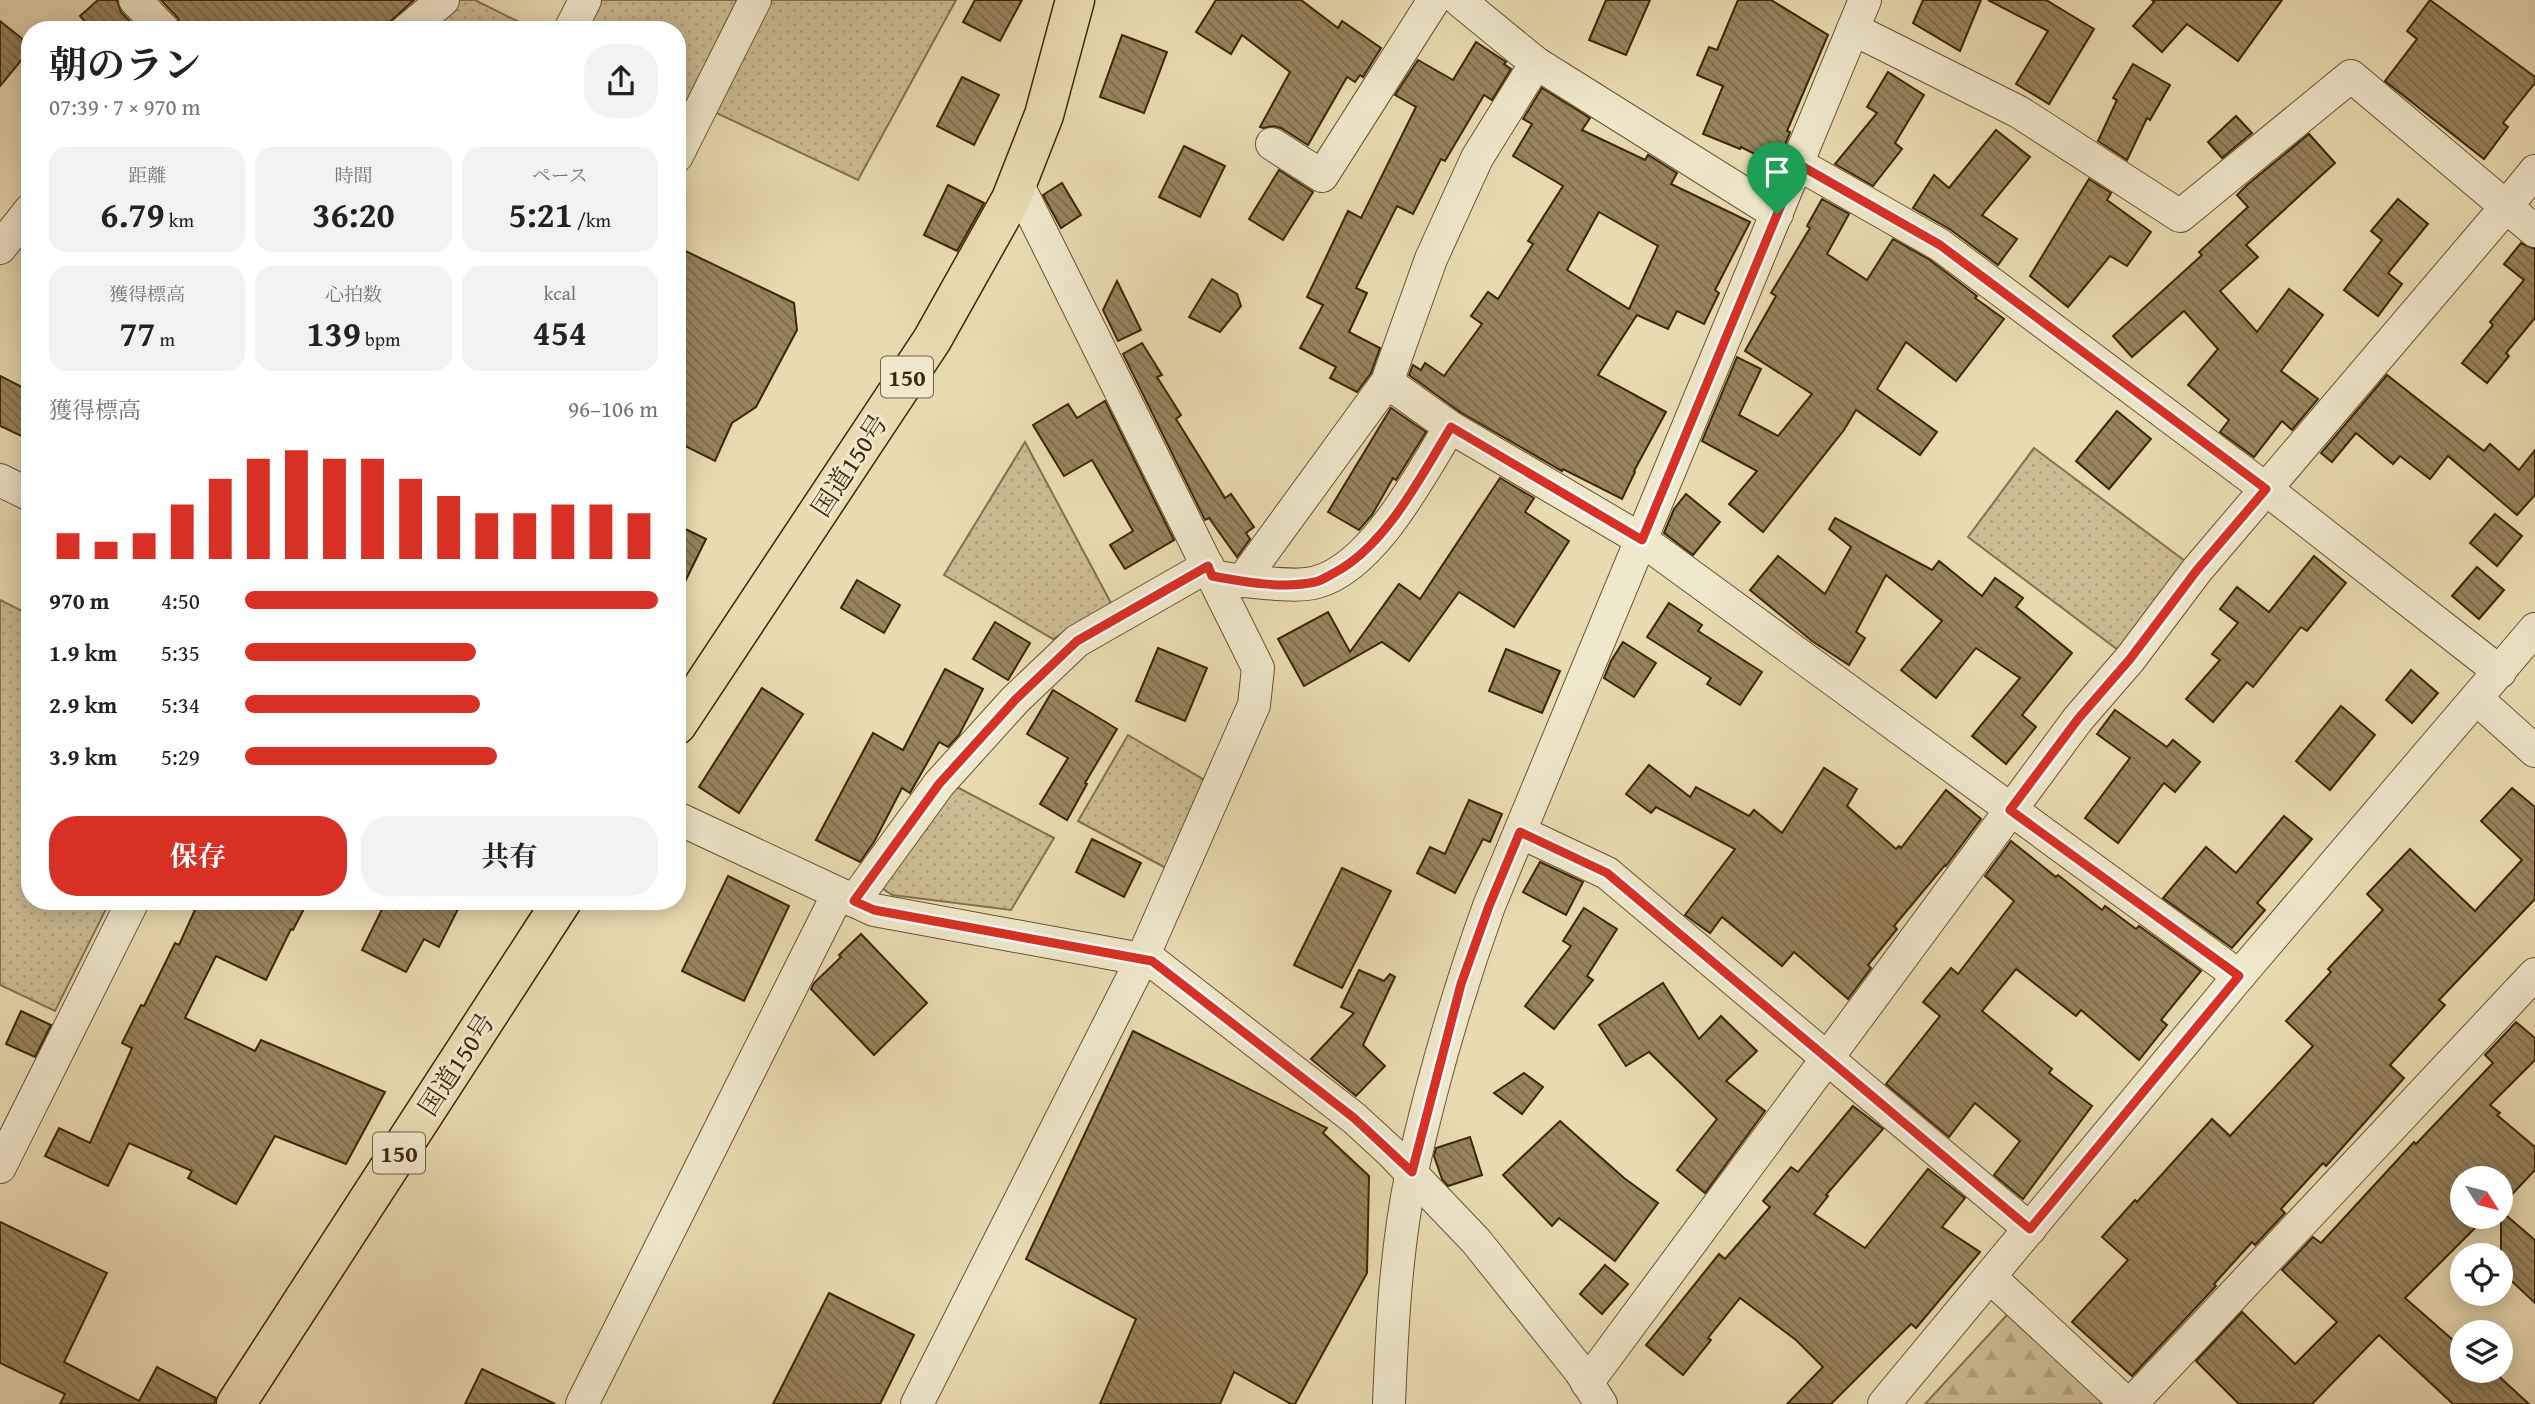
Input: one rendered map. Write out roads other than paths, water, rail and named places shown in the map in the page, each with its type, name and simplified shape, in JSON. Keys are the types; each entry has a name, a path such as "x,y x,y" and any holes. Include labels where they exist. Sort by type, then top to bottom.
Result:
{"highway":[{"name":"国道150号","path":"686,710 932,340 1011,199 1044,115 1075,0"},
{"name":"国道150号","path":"236,1404 556,910"}],"street":[{"path":"135,0 155,21"},
{"path":"418,21 443,0"},
{"path":"574,21 585,0"},
{"path":"686,138 755,0"},
{"path":"1272,144 1322,176 1434,0"},
{"path":"1460,0 1536,63 1777,214"},
{"path":"1389,1404 1401,1248 1412,1172 1461,984 1489,906 1865,0"},
{"path":"1853,29 2019,112 2180,216 2351,76 2535,232"},
{"path":"582,1404 846,897 939,784 1015,700 1068,649 1077,641 1221,574 1387,382 1431,259 1477,158 1536,63"},
{"path":"1798,164 1940,245 2266,489 2500,671"},
{"path":"686,822 874,910 1152,961 1354,1118 1412,1172 1476,1241 1594,1393 1828,1057 2078,719 2130,659 2197,570 2535,171"},
{"path":"917,1404 1142,959 1254,705 1258,668 1221,574 1017,183"},
{"path":"0,248 21,221"},
{"path":"1387,382 1451,427 1642,540 2239,976"},
{"path":"1221,574 1316,582 1349,565 1396,517 1451,427"},
{"path":"0,480 21,490"},
{"path":"1884,1404 2239,976 2535,629"},
{"path":"2477,699 2535,751"},
{"path":"1520,832 1607,873 2030,1229"},
{"path":"0,1167 129,910"},
{"path":"1990,1277 2129,1404 2535,974"}]}
